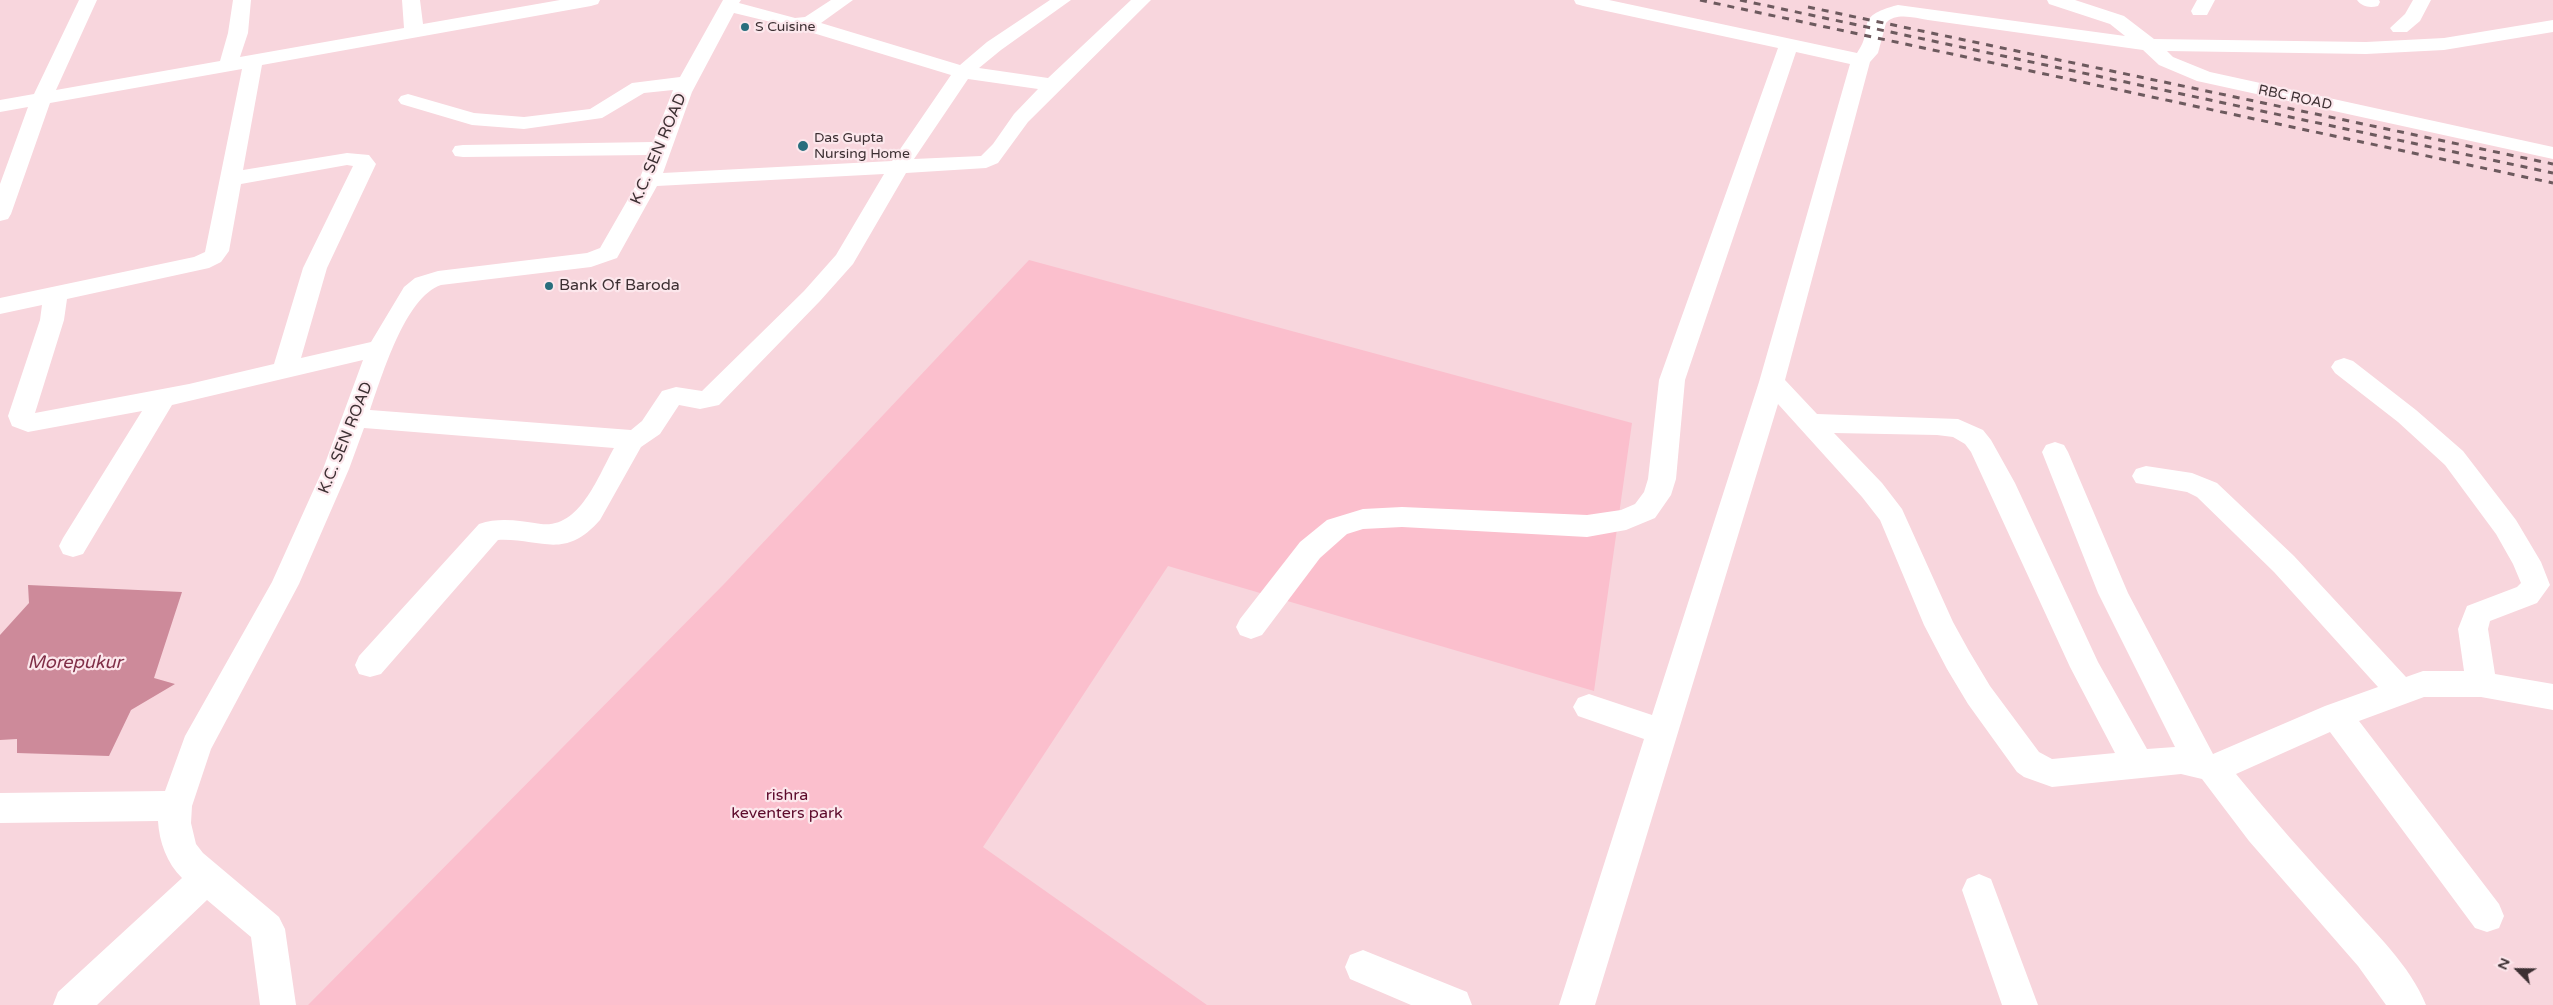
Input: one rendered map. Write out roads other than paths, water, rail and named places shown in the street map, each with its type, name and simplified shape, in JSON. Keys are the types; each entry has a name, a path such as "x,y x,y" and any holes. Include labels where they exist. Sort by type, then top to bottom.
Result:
{"street":[{"path":"0,214 41,100 88,0"},
{"path":"228,65 238,33 242,0"},
{"path":"412,0 414,33"},
{"path":"803,24 844,0"},
{"path":"356,418 632,440 647,434 671,397 680,396 702,401 714,396 812,296 845,259 899,166 963,72 994,46 1062,0"},
{"path":"650,180 992,159 1012,128 1052,85 1142,0"},
{"path":"1583,0 1861,60"},
{"name":"RBC ROAD","path":"2056,0 2117,20 2150,45 2166,61 2204,77 2553,153"},
{"path":"2400,28 2413,17 2422,0"},
{"path":"0,106 414,33 578,1"},
{"path":"730,3 786,23 803,24 963,72 1052,85"},
{"name":"K.C. SEN ROAD","path":"278,1005 267,929 191,864 180,851 174,823 176,806 196,746 285,584 336,469 380,348 407,299 417,288 428,281 438,278 591,260 609,253 650,180 688,82 730,3"},
{"path":"1577,1005 1772,382 1861,60 1868,53 1877,21 1883,15 1898,11 2150,45 2366,48 2444,44 2553,26"},
{"path":"1251,627 1310,550 1337,527 1363,520 1402,517 1587,526 1626,520 1645,511 1657,495 1662,479 1672,380 1789,45"},
{"path":"0,306 209,260 217,251 253,61"},
{"path":"408,100 472,119 524,123 595,114 639,87 688,82"},
{"path":"462,151 661,148"},
{"path":"230,179 347,159 361,160 365,164 353,194 330,234 316,268 285,371"},
{"path":"56,295 52,320 21,420 28,423 38,423 163,398 380,348"},
{"path":"2344,367 2407,416 2454,458 2506,527 2528,562 2536,585 2527,596 2477,614 2473,629 2481,684"},
{"path":"1772,382 1872,490 1892,516 1910,553 1939,625 1979,695 2028,762 2052,773 2181,760 2206,766 2423,684 2481,684 2553,696"},
{"path":"73,546 163,398"},
{"path":"1811,423 1937,426 1958,428 1974,437 2001,483 2085,667 2138,764"},
{"path":"370,665 489,532 505,528 560,534 570,531 580,523 590,513 632,440"},
{"path":"2055,452 2113,593 2206,766 2260,830 2371,954 2408,1005"},
{"path":"2146,476 2192,483 2207,490 2284,564 2401,692"},
{"path":"1589,707 1663,732"},
{"path":"2336,716 2487,916"},
{"path":"0,808 176,806"},
{"path":"71,1005 207,877"},
{"path":"1979,890 2020,1005"},
{"path":"1363,968 1454,1005"}],"water":[{"name":"Morepukur","path":"28,585 182,592 154,678 175,684 131,710 109,756 17,753 17,739 0,740 0,635 29,603"}],"railway":[{"path":"1700,0 2553,183"},
{"path":"1740,0 2553,173"},
{"path":"1808,7 2553,164"}],"place":[{"name":"S Cuisine","path":"745,27"},
{"name":"Das Gupta Nursing Home","path":"803,146"},
{"name":"Bank Of Baroda","path":"549,286"}],"park label":[{"name":"rishra keventers park","path":"787,805"}]}
